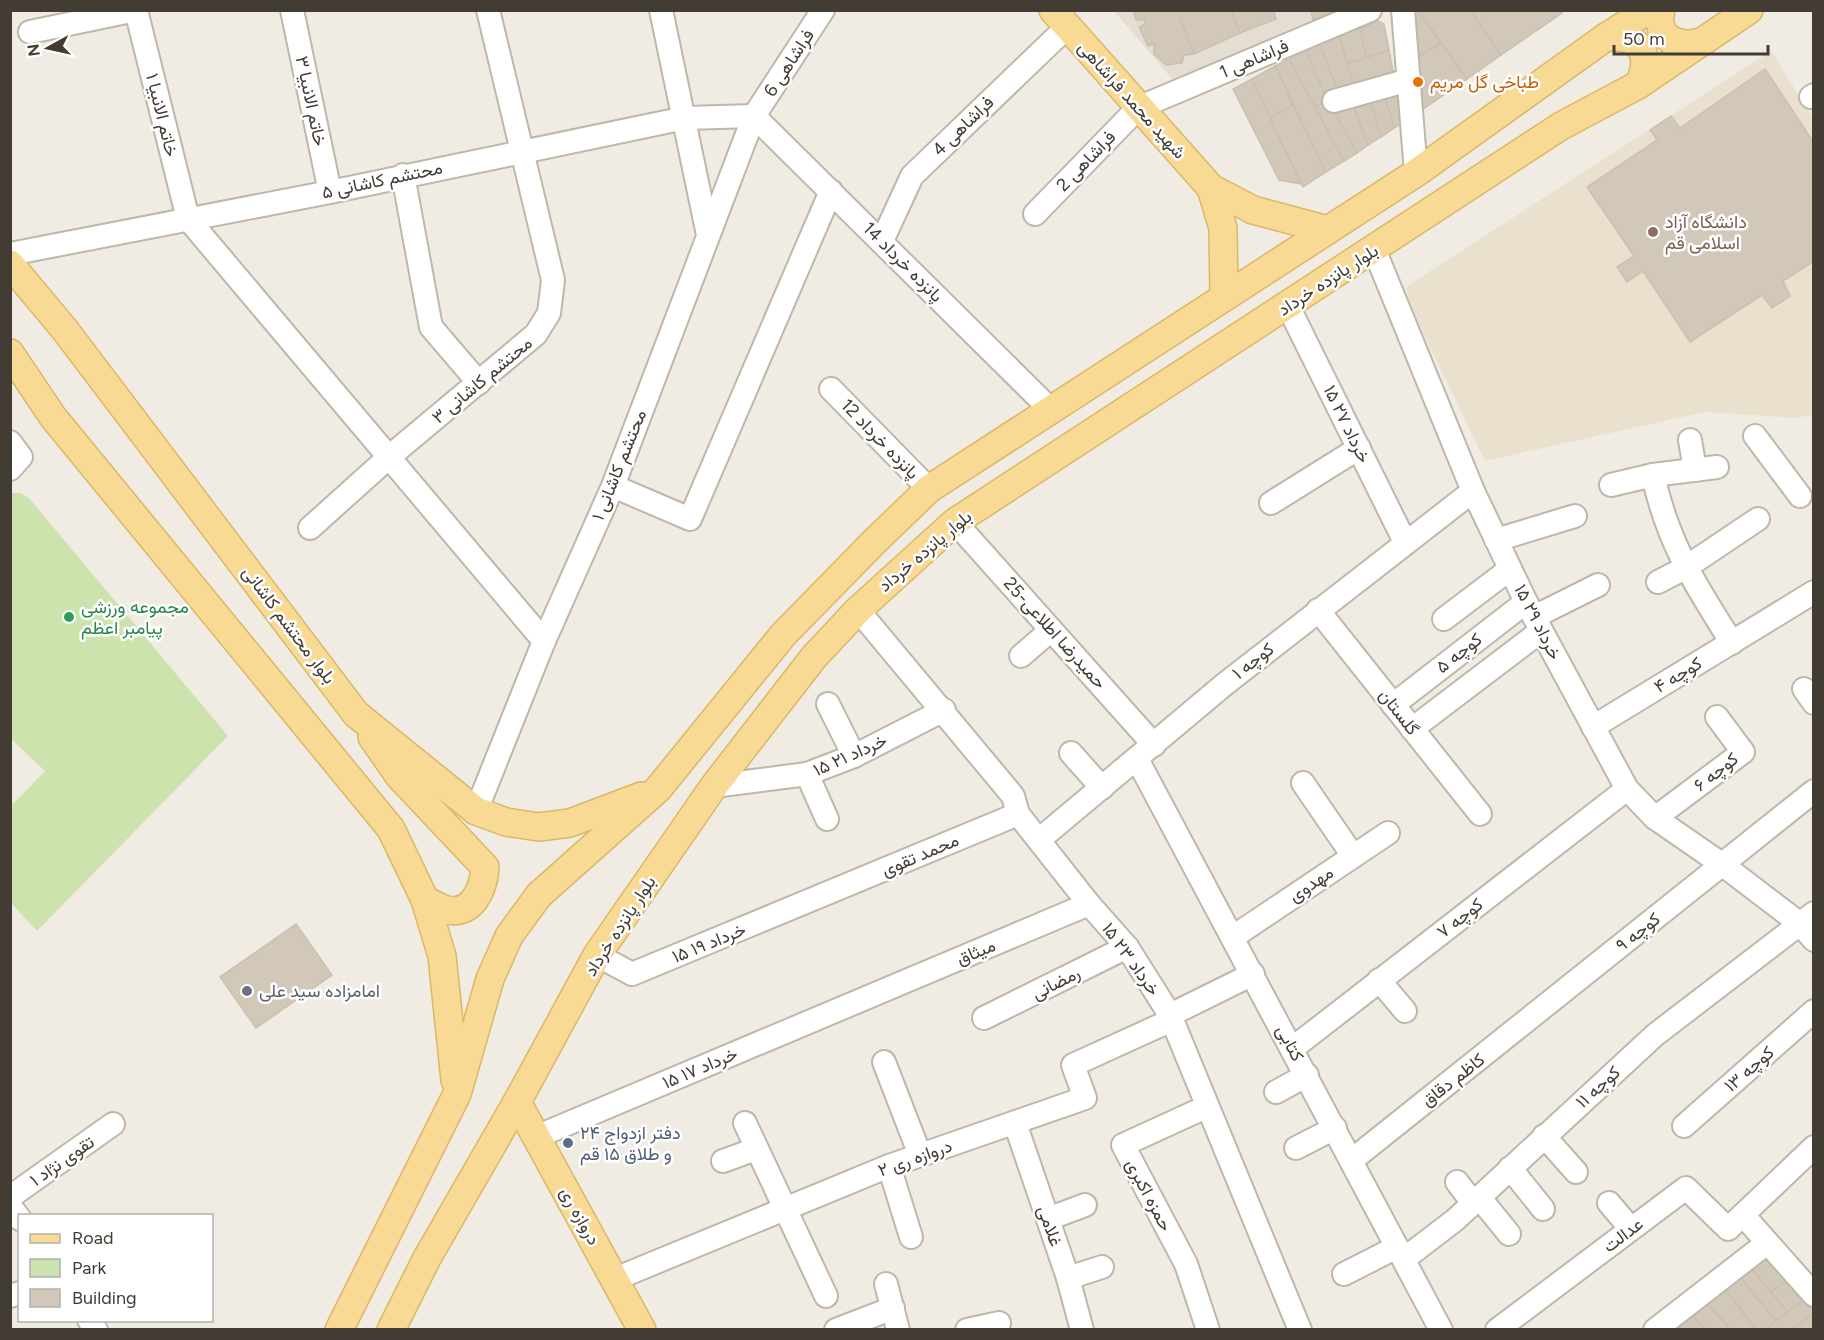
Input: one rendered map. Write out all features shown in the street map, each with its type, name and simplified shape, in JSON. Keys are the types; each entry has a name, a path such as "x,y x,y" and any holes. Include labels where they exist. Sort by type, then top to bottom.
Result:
{"main road":[{"name":"بلوار پانزده خرداد","path":"339,1329 457,1094 490,979 509,936 539,895 658,789 783,636 874,542 929,489 1416,172 1606,37 1648,10"},
{"path":"1661,10 1662,29 1672,41 1686,46 1701,42"},
{"name":"بلوار پانزده خرداد","path":"391,1329 427,1258 517,1102 597,955 714,786 814,657 858,610 955,522 1561,126 1638,85 1749,10"},
{"name":"شهید محمد فراشاهی","path":"1060,19 1212,188"},
{"path":"1606,37 1622,35 1636,42 1645,55 1646,71 1638,85"},
{"path":"1212,188 1253,210 1328,230"},
{"path":"1212,188 1223,228 1224,297"},
{"name":"بلوار محتشم کاشانی","path":"10,264 65,330 356,714 476,811 514,823 539,826 570,823 658,789"},
{"path":"10,353 53,417 392,829 425,900 442,957 457,1094"},
{"path":"356,714 399,776 485,867 484,885 478,896 466,907 448,910 425,900"},
{"name":"دروازه ری","path":"517,1102 642,1329"}],"street":[{"path":"30,32 136,10"},
{"name":"خاتم الانبیا ۱","path":"136,10 189,219"},
{"name":"خاتم الانبیا ۳","path":"292,10 330,192"},
{"name":"محتشم کاشانی ۳","path":"310,528 389,457 536,334 549,313 553,280 488,10"},
{"path":"661,10 708,236"},
{"name":"فراشاهی 6","path":"754,116 823,10"},
{"name":"فراشاهی 1","path":"1138,108 1370,10"},
{"path":"1402,10 1416,172"},
{"name":"فراشاهی 4","path":"882,241 912,176 1060,19"},
{"path":"1334,101 1409,80"},
{"name":"فراشاهی 2","path":"1035,214 1138,108"},
{"name":"محتشم کاشانی ۵","path":"10,254 330,192 522,150 685,118 754,116"},
{"name":"پانزده خرداد 14","path":"754,116 1051,410"},
{"name":"محتشم کاشانی ۱","path":"476,811 544,641 613,486 754,116"},
{"path":"403,176 431,327 479,384"},
{"path":"613,486 690,519 831,191"},
{"path":"189,219 544,641"},
{"name":"۱۵ خرداد ۲۹","path":"1374,249 1473,492 1533,617 1627,789 1655,818 1806,918 1814,940"},
{"name":"۱۵ خرداد ۲۷","path":"1288,306 1405,542"},
{"name":"پانزده خرداد 12","path":"831,389 929,489"},
{"path":"1755,436 1801,496"},
{"path":"1690,440 1695,470"},
{"path":"1271,503 1359,448"},
{"path":"1611,486 1653,475 1717,467"},
{"path":"1653,475 1661,514 1685,568 1732,643"},
{"name":"کوچه ۱","path":"1040,839 1225,684 1405,542 1473,492"},
{"path":"1496,540 1575,516"},
{"path":"1658,582 1685,568 1758,519"},
{"name":"حمیدرضا اطلاعی-25","path":"955,522 1052,630 1146,752"},
{"path":"1444,619 1510,569"},
{"path":"1533,617 1598,585"},
{"name":"کوچه ۴","path":"1593,727 1814,592"},
{"name":"۱۵ خرداد ۲۳","path":"858,610 944,710 1013,796 1018,814 1089,904 1127,947 1171,1018 1300,1329"},
{"name":"گلستان","path":"1318,610 1480,814"},
{"name":"کوچه ۵","path":"1393,705 1533,617"},
{"name":"کوچه ۵","path":"1412,729 1533,617"},
{"path":"1021,656 1052,630"},
{"path":"828,704 854,756"},
{"name":"۱۵ خرداد ۲۱","path":"714,786 807,774 854,756 944,710"},
{"name":"کوچه ۶","path":"1655,818 1743,752 1717,717"},
{"name":"کتابی","path":"1146,752 1233,936 1440,1329"},
{"path":"1071,753 1102,788"},
{"path":"807,774 827,819"},
{"path":"1304,783 1353,856"},
{"name":"کوچه ۷","path":"1293,1048 1627,789"},
{"name":"کوچه ۹","path":"1554,999 1814,791"},
{"name":"محمد تقوی","path":"822,897 1018,814"},
{"name":"مهدوی","path":"1233,936 1388,833"},
{"name":"۱۵ خرداد ۱۹","path":"597,955 632,974 822,897"},
{"name":"میثاق","path":"864,1000 1089,904"},
{"name":"کوچه ۱۱","path":"1344,1274 1400,1253 1476,1200 1655,1035 1806,918"},
{"name":"رمضانی","path":"984,1018 1127,947"},
{"path":"1171,1018 1253,974"},
{"path":"1379,980 1405,1011"},
{"name":"کاظم دقاق","path":"1352,1160 1554,999"},
{"name":"۱۵ خرداد ۱۷","path":"536,1137 864,1000"},
{"name":"کوچه ۱۳","path":"1684,1126 1814,1011"},
{"name":"دروازه ری ۲","path":"615,1279 889,1166 1085,1098 1073,1065 1171,1018"},
{"path":"884,1062 920,1155"},
{"path":"1276,1092 1307,1075"},
{"name":"حمزه اکبری","path":"1206,1107 1123,1145 1186,1263 1208,1329"},
{"path":"744,1123 826,1296"},
{"name":"غلامی","path":"1015,1123 1068,1278 1082,1329"},
{"name":"تقوی نژاد ۱","path":"10,1197 113,1124"},
{"path":"1296,1148 1335,1128"},
{"path":"1544,1136 1576,1172"},
{"path":"1814,1148 1743,1215 1814,1295"},
{"path":"723,1161 756,1149"},
{"path":"889,1166 910,1237"},
{"path":"1510,1168 1543,1209"},
{"path":"1457,1182 1509,1234"},
{"name":"عدالت","path":"1497,1329 1686,1188 1728,1229 1743,1215"},
{"path":"1609,1203 1631,1230"},
{"path":"1048,1219 1085,1205"},
{"path":"1655,1329 1767,1243"},
{"path":"1068,1278 1102,1267"},
{"path":"837,1329 896,1319 886,1284"},
{"path":"968,1329 999,1323"}],"shaded area":[{"path":"1311,10 1313,20 1177,85 1114,11"},
{"name":"دانشگاه آزاد اسلامی قم","path":"1771,51 1813,118 1813,415 1796,418 1705,412 1485,461 1408,302 1407,286"}],"green space":[{"name":"مجموعه ورزشی پیامبر اعظم","path":"12,493 21,493 29,498 228,736 37,931 11,903 11,806 45,771 11,739"}],"building":[{"path":"1133,10 1177,10 1194,54 1184,55 1182,63 1166,65 1154,54 1154,44 1148,46 1139,27 1145,24 1144,20 1136,20"},
{"path":"1177,10 1231,10 1240,33 1194,54"},
{"path":"1231,10 1273,10 1276,19 1240,33"},
{"path":"1311,10 1336,10 1313,20"},
{"path":"1414,10 1418,10 1441,43 1413,60"},
{"path":"1418,10 1470,10 1501,55 1467,79"},
{"path":"1470,10 1560,10 1562,13 1501,55"},
{"path":"1378,21 1384,24 1389,50 1366,58 1360,28"},
{"path":"1360,28 1366,58 1347,64 1339,35"},
{"path":"1339,35 1355,90 1339,94 1319,43"},
{"path":"1319,43 1339,94 1326,98 1305,50"},
{"path":"1441,43 1467,79 1435,101 1413,60"},
{"path":"1305,50 1328,101 1315,107 1289,59"},
{"path":"1389,50 1393,71 1389,80 1355,90 1347,64"},
{"path":"1289,59 1344,161 1326,172 1275,66"},
{"name":"طباخی گل مریم","path":"1413,60 1435,101 1420,111"},
{"path":"1275,66 1293,105 1270,118 1252,79"},
{"path":"1765,69 1814,143 1814,261 1783,281 1790,296 1772,308 1762,295 1690,342 1643,271 1627,282 1617,267 1634,256 1587,187 1657,140 1650,130 1671,116 1680,128"},
{"path":"1252,79 1301,184 1279,180 1233,89"},
{"path":"1402,90 1405,121 1394,128 1383,91"},
{"path":"1383,91 1394,128 1381,137 1368,95"},
{"path":"1368,95 1381,137 1368,145 1351,100"},
{"path":"1351,100 1368,145 1357,153 1330,106"},
{"path":"1328,101 1357,153 1344,161 1315,107"},
{"path":"1293,105 1326,172 1303,187 1270,118"},
{"path":"296,924 332,975 256,1028 220,977"},
{"path":"1766,1256 1788,1279 1771,1292 1751,1268"},
{"path":"1751,1268 1788,1312 1776,1321 1740,1277"},
{"path":"1740,1277 1776,1321 1764,1330 1756,1330 1725,1289"},
{"path":"1788,1279 1806,1298 1788,1312 1771,1292"},
{"path":"1725,1289 1756,1330 1731,1330 1707,1303"},
{"path":"1806,1298 1814,1307 1814,1313 1791,1330 1764,1330"},
{"path":"1707,1303 1731,1330 1705,1330 1692,1314"},
{"path":"1814,1313 1814,1330 1791,1330"},
{"path":"1692,1314 1705,1330 1682,1330 1678,1325"}],"place":[{"name":"طباخی گل مریم","path":"1418,82"},
{"name":"دانشگاه آزاد اسلامی قم","path":"1653,232"},
{"name":"مجموعه ورزشی پیامبر اعظم","path":"69,617"},
{"name":"امامزاده سید علی","path":"247,991"},
{"name":"دفتر ازدواج ۲۴ و طلاق ۱۵ قم","path":"568,1143"}]}
